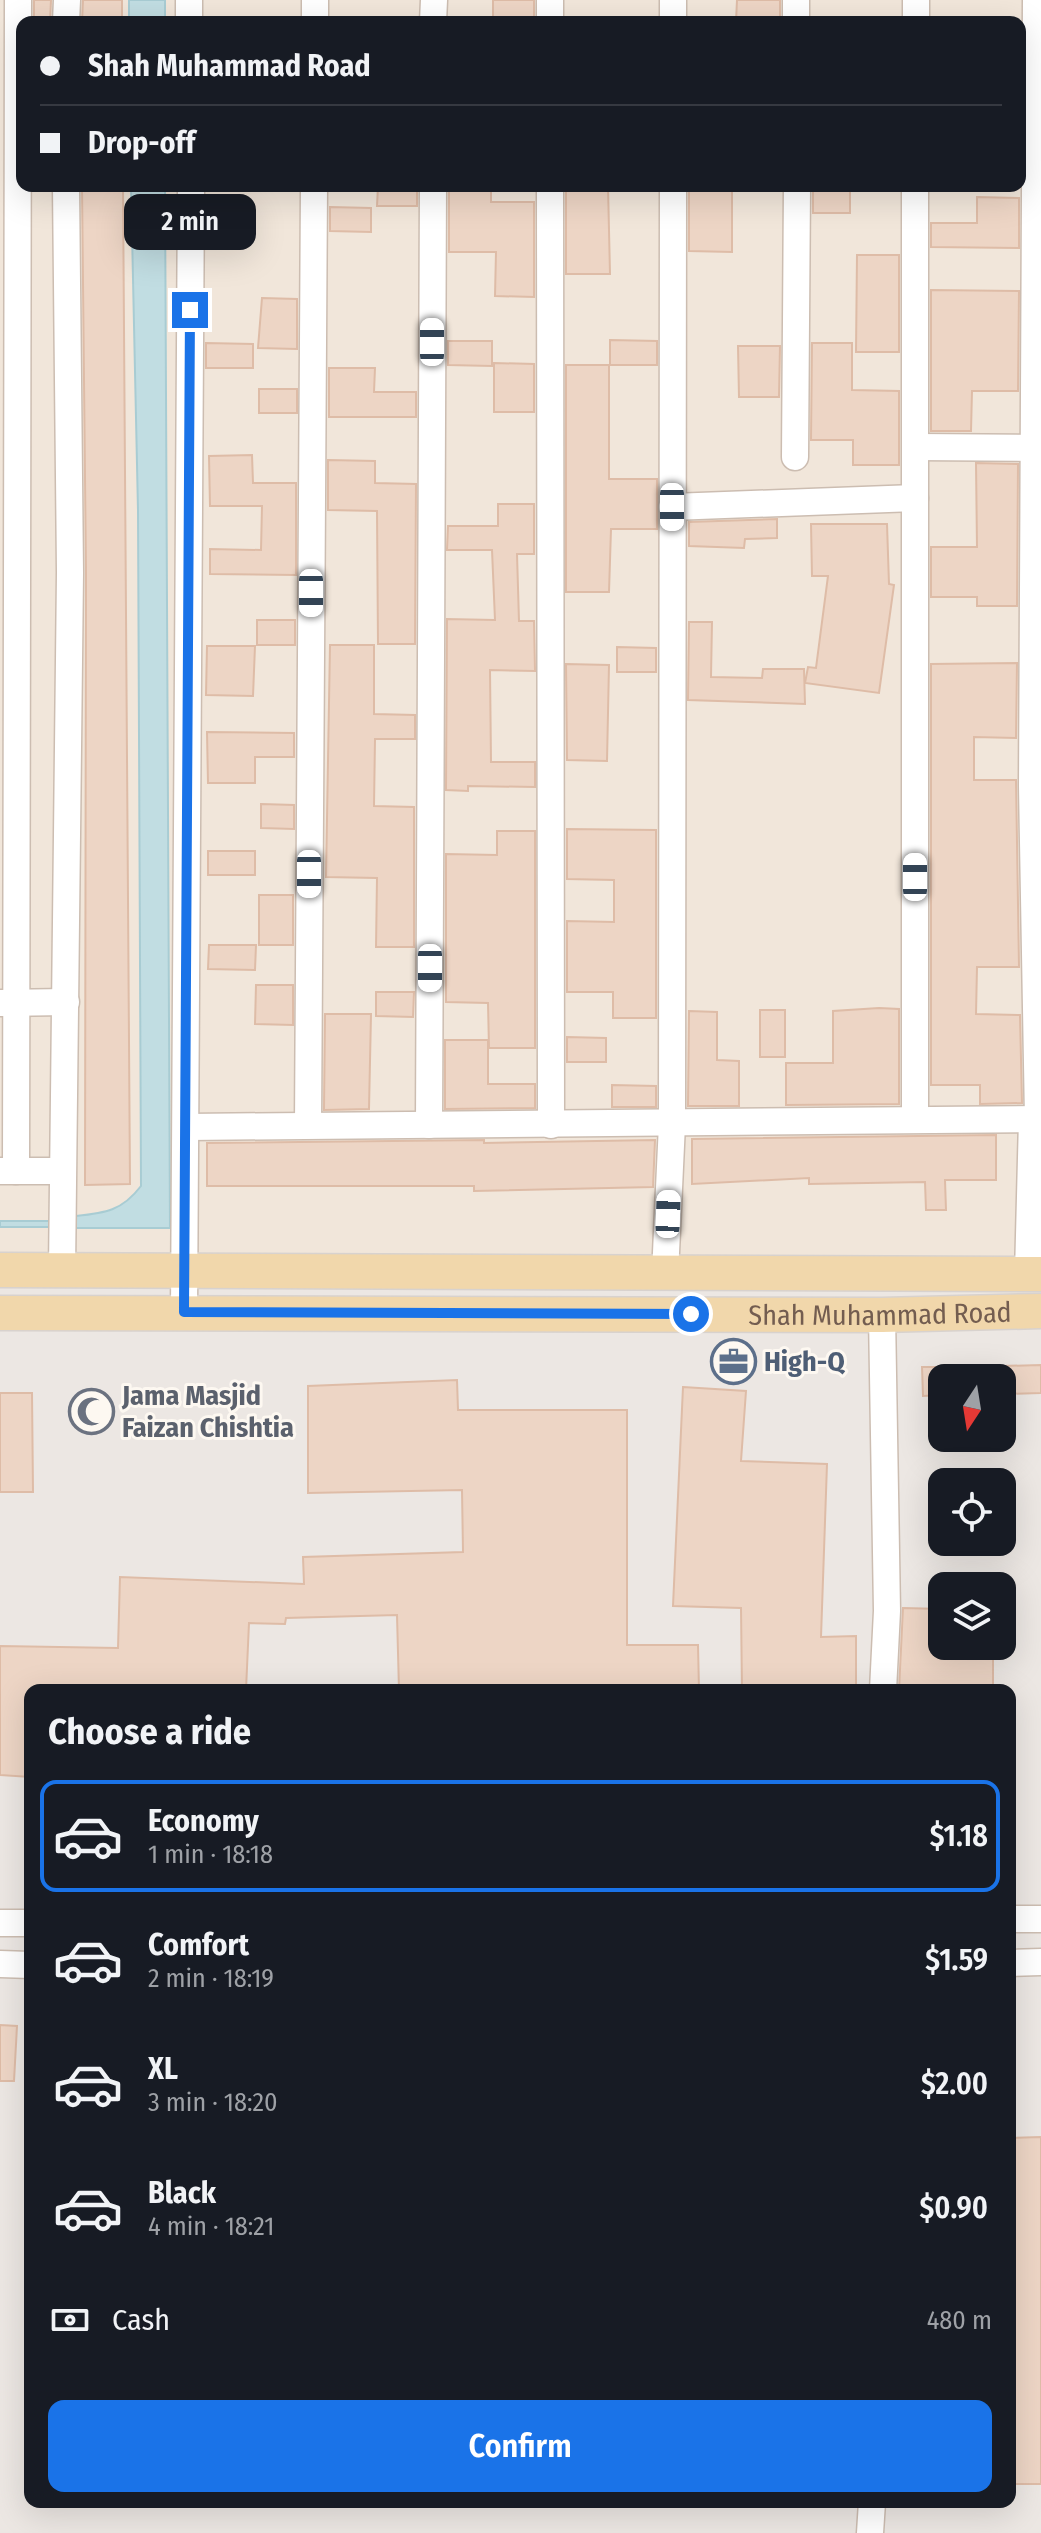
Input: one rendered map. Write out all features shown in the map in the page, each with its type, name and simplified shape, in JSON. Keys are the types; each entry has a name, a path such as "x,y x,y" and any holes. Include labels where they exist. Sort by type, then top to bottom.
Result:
{"main road":[{"name":"Shah Muhammad Road","path":"0,1270 62,1258 185,1269 1034,1274"},
{"name":"Shah Muhammad Road","path":"0,1313 882,1315 1041,1311"}],"street":[{"path":"1034,1274 1037,1119 1032,786 1038,448 1027,100 1036,0"},
{"path":"16,61 8,1171 62,1171"},
{"path":"62,1258 70,573 66,192"},
{"path":"184,1312 188,1127 191,192"},
{"path":"308,1125 314,192"},
{"path":"429,1125 433,192"},
{"path":"550,192 551,1125"},
{"path":"665,1274 672,1124 673,192"},
{"path":"795,457 797,192"},
{"path":"915,192 915,1119"},
{"path":"916,447 1038,448"},
{"path":"672,507 915,498"},
{"path":"8,1003 66,1002"},
{"path":"188,1127 1037,1119"},
{"path":"882,1315 887,1611 883,1684"},
{"path":"1016,1919 1041,1919"},
{"path":"0,1923 24,1923"},
{"path":"1016,1963 1041,1962"},
{"path":"0,1964 24,1965"},
{"path":"870,2533 872,2508"}],"shaded area":[{"path":"0,0 1041,0 1041,1278 0,1276"},
{"path":"1041,1272 1041,2533 0,2533 0,1276"}],"water":[{"path":"129,0 165,0 165,16 129,16"},
{"path":"131,192 165,192 170,1228 75,1228 76,1216 96,1214 120,1206 141,1186 138,510"},
{"path":"0,1221 56,1221 57,1227 0,1227"}],"building":[{"path":"34,0 51,0 50,16 34,16"},
{"path":"83,0 122,0 122,16 82,16"},
{"path":"493,0 534,0 534,16 493,16"},
{"path":"737,0 780,0 780,16 736,16"},
{"path":"82,192 123,192 130,1184 85,1185 86,573"},
{"path":"378,192 417,192 417,206 377,206"},
{"path":"449,192 491,192 491,202 534,202 534,297 495,296 496,252 449,252"},
{"path":"566,192 608,192 610,274 566,274"},
{"path":"689,192 732,192 732,252 689,251"},
{"path":"813,192 850,192 850,213 813,213"},
{"path":"977,197 1019,198 1019,248 931,247 931,223 977,223"},
{"path":"330,207 371,208 371,232 330,231"},
{"path":"857,255 899,255 899,352 856,352"},
{"path":"931,290 1019,291 1018,391 972,391 971,431 931,431"},
{"path":"262,298 297,299 297,349 258,348"},
{"path":"610,340 657,341 657,365 610,365"},
{"path":"448,341 492,341 492,366 448,365"},
{"path":"206,343 253,344 253,368 206,368"},
{"path":"812,343 852,343 852,390 899,391 899,465 853,465 853,440 811,440"},
{"path":"738,346 780,346 779,397 739,397"},
{"path":"494,363 534,364 534,412 494,412"},
{"path":"566,365 609,365 609,479 657,479 657,529 611,529 609,592 566,592"},
{"path":"329,368 375,368 374,392 416,392 416,417 329,417"},
{"path":"259,389 297,389 297,413 259,413"},
{"path":"252,455 253,483 296,483 296,575 210,574 210,549 261,550 262,506 210,506 209,456"},
{"path":"328,460 375,461 375,483 416,484 415,644 378,644 377,511 328,510"},
{"path":"976,463 1018,464 1017,606 977,606 977,597 931,597 931,547 977,547"},
{"path":"498,504 534,504 534,554 517,554 519,621 534,621 535,671 490,670 491,762 535,762 535,787 468,786 468,791 446,790 447,619 495,620 492,550 447,550 448,526 498,526"},
{"path":"777,519 777,538 745,539 744,548 689,546 689,522"},
{"path":"811,524 887,524 889,584 894,585 879,693 805,683 808,667 816,668 828,576 812,576"},
{"path":"257,620 295,620 295,645 257,645"},
{"path":"689,622 712,622 711,677 762,678 763,669 804,669 805,704 688,700"},
{"path":"330,645 374,645 374,714 415,715 415,739 375,739 374,806 414,807 414,947 376,947 377,878 326,877"},
{"path":"207,646 255,646 253,696 206,695"},
{"path":"617,647 656,648 656,672 617,672"},
{"path":"1017,663 1016,738 974,737 974,780 1016,780 1019,967 977,967 976,1014 1020,1015 1022,1103 980,1104 980,1085 931,1085 931,664"},
{"path":"566,664 609,665 607,761 567,760"},
{"path":"207,732 294,733 294,757 255,757 255,783 208,783"},
{"path":"261,804 294,805 294,829 261,828"},
{"path":"567,829 656,830 656,1018 613,1018 613,992 567,992 567,921 614,922 614,880 567,879"},
{"path":"497,831 535,831 535,1048 489,1048 488,1003 446,1002 446,854 497,855"},
{"path":"208,851 255,851 255,875 208,875"},
{"path":"259,895 293,895 293,945 259,945"},
{"path":"209,945 256,945 255,970 208,969"},
{"path":"256,985 293,985 293,1025 255,1024"},
{"path":"376,992 414,992 413,1017 376,1016"},
{"path":"899,1009 899,1104 786,1105 786,1063 833,1063 833,1011"},
{"path":"760,1010 785,1010 785,1057 760,1057"},
{"path":"689,1011 717,1012 717,1060 739,1061 739,1106 688,1106"},
{"path":"325,1014 371,1014 369,1109 324,1110"},
{"path":"567,1037 606,1038 606,1062 567,1062"},
{"path":"445,1040 488,1040 488,1084 535,1084 535,1108 445,1109"},
{"path":"612,1085 656,1086 656,1107 612,1107"},
{"path":"996,1135 996,1180 945,1180 946,1210 926,1210 925,1182 809,1184 809,1178 692,1184 692,1139"},
{"path":"484,1140 484,1143 655,1140 653,1187 474,1191 474,1186 207,1186 207,1143"},
{"path":"1041,1365 1041,1393 1016,1394 1016,1366"},
{"path":"922,1367 928,1367 928,1396 923,1396"},
{"path":"457,1380 458,1410 627,1410 627,1645 698,1645 699,1684 399,1684 397,1615 286,1618 285,1624 249,1623 246,1684 24,1684 24,1777 0,1775 0,1646 118,1648 120,1577 304,1584 303,1557 463,1552 462,1490 308,1493 308,1386"},
{"path":"683,1387 746,1391 741,1461 827,1464 821,1637 856,1636 856,1684 742,1684 741,1608 673,1606"},
{"path":"0,1393 32,1393 33,1492 0,1492"},
{"path":"903,1608 928,1609 928,1660 993,1660 993,1684 899,1684"},
{"path":"0,2025 17,2026 14,2081 0,2081"},
{"path":"1041,2137 1041,2484 1016,2484 1016,2138"}],"place":[{"name":"High-Q","path":"733,1361"},
{"name":"Jama Masjid Faizan Chishtia","path":"91,1411"}],"route":[{"path":"190,310 188,1127 184,1312 691,1314"}]}
